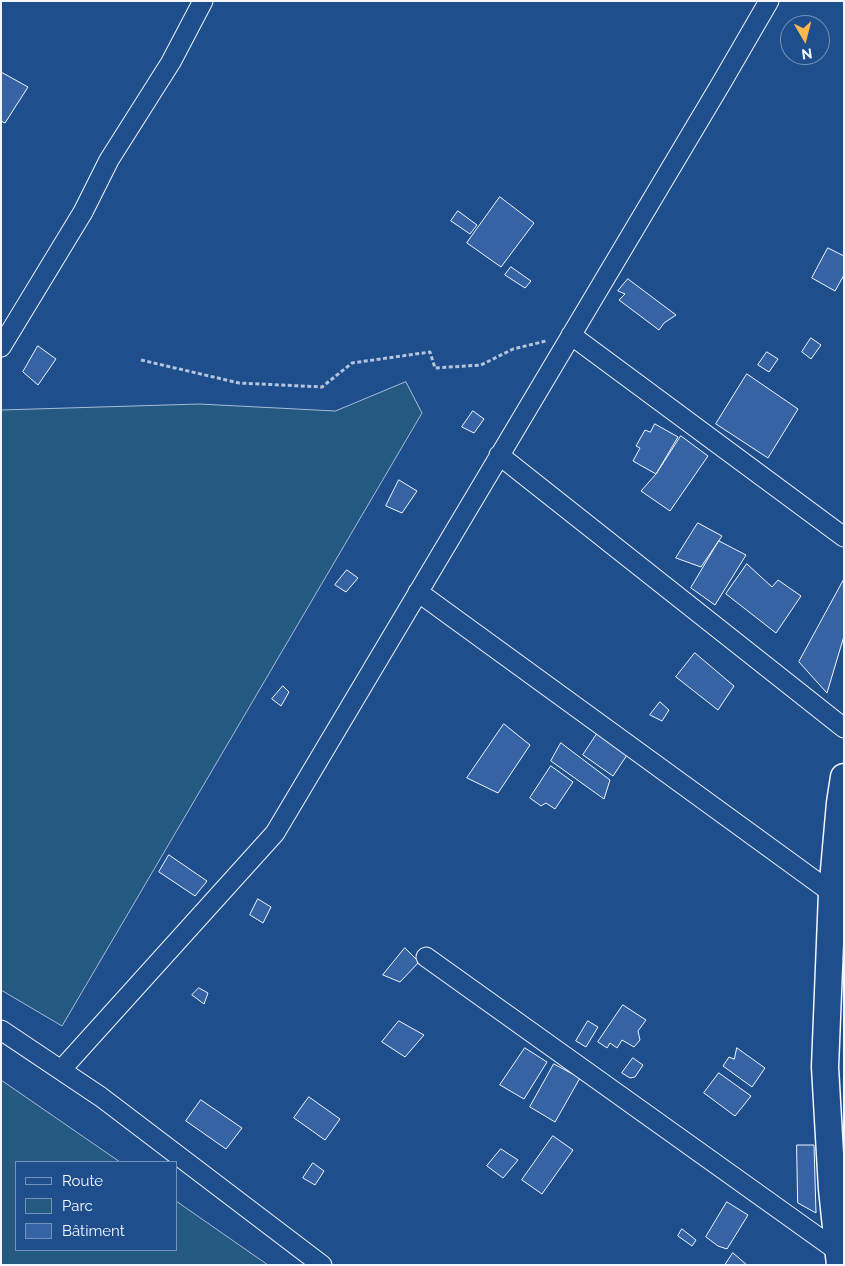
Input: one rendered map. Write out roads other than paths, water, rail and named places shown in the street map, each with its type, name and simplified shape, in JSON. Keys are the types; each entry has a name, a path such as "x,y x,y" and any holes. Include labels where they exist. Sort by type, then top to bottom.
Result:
{"street":[{"path":"1,347 83,212 109,160 171,62 203,1"},
{"path":"60,1070 275,833 769,1"},
{"path":"571,335 844,537"},
{"path":"499,455 844,728"},
{"path":"418,592 832,893"},
{"path":"840,1258 838,1190 825,1067 836,988 832,893 844,777"},
{"path":"426,957 840,1258"},
{"path":"1,1030 109,1103 322,1265"}]}
